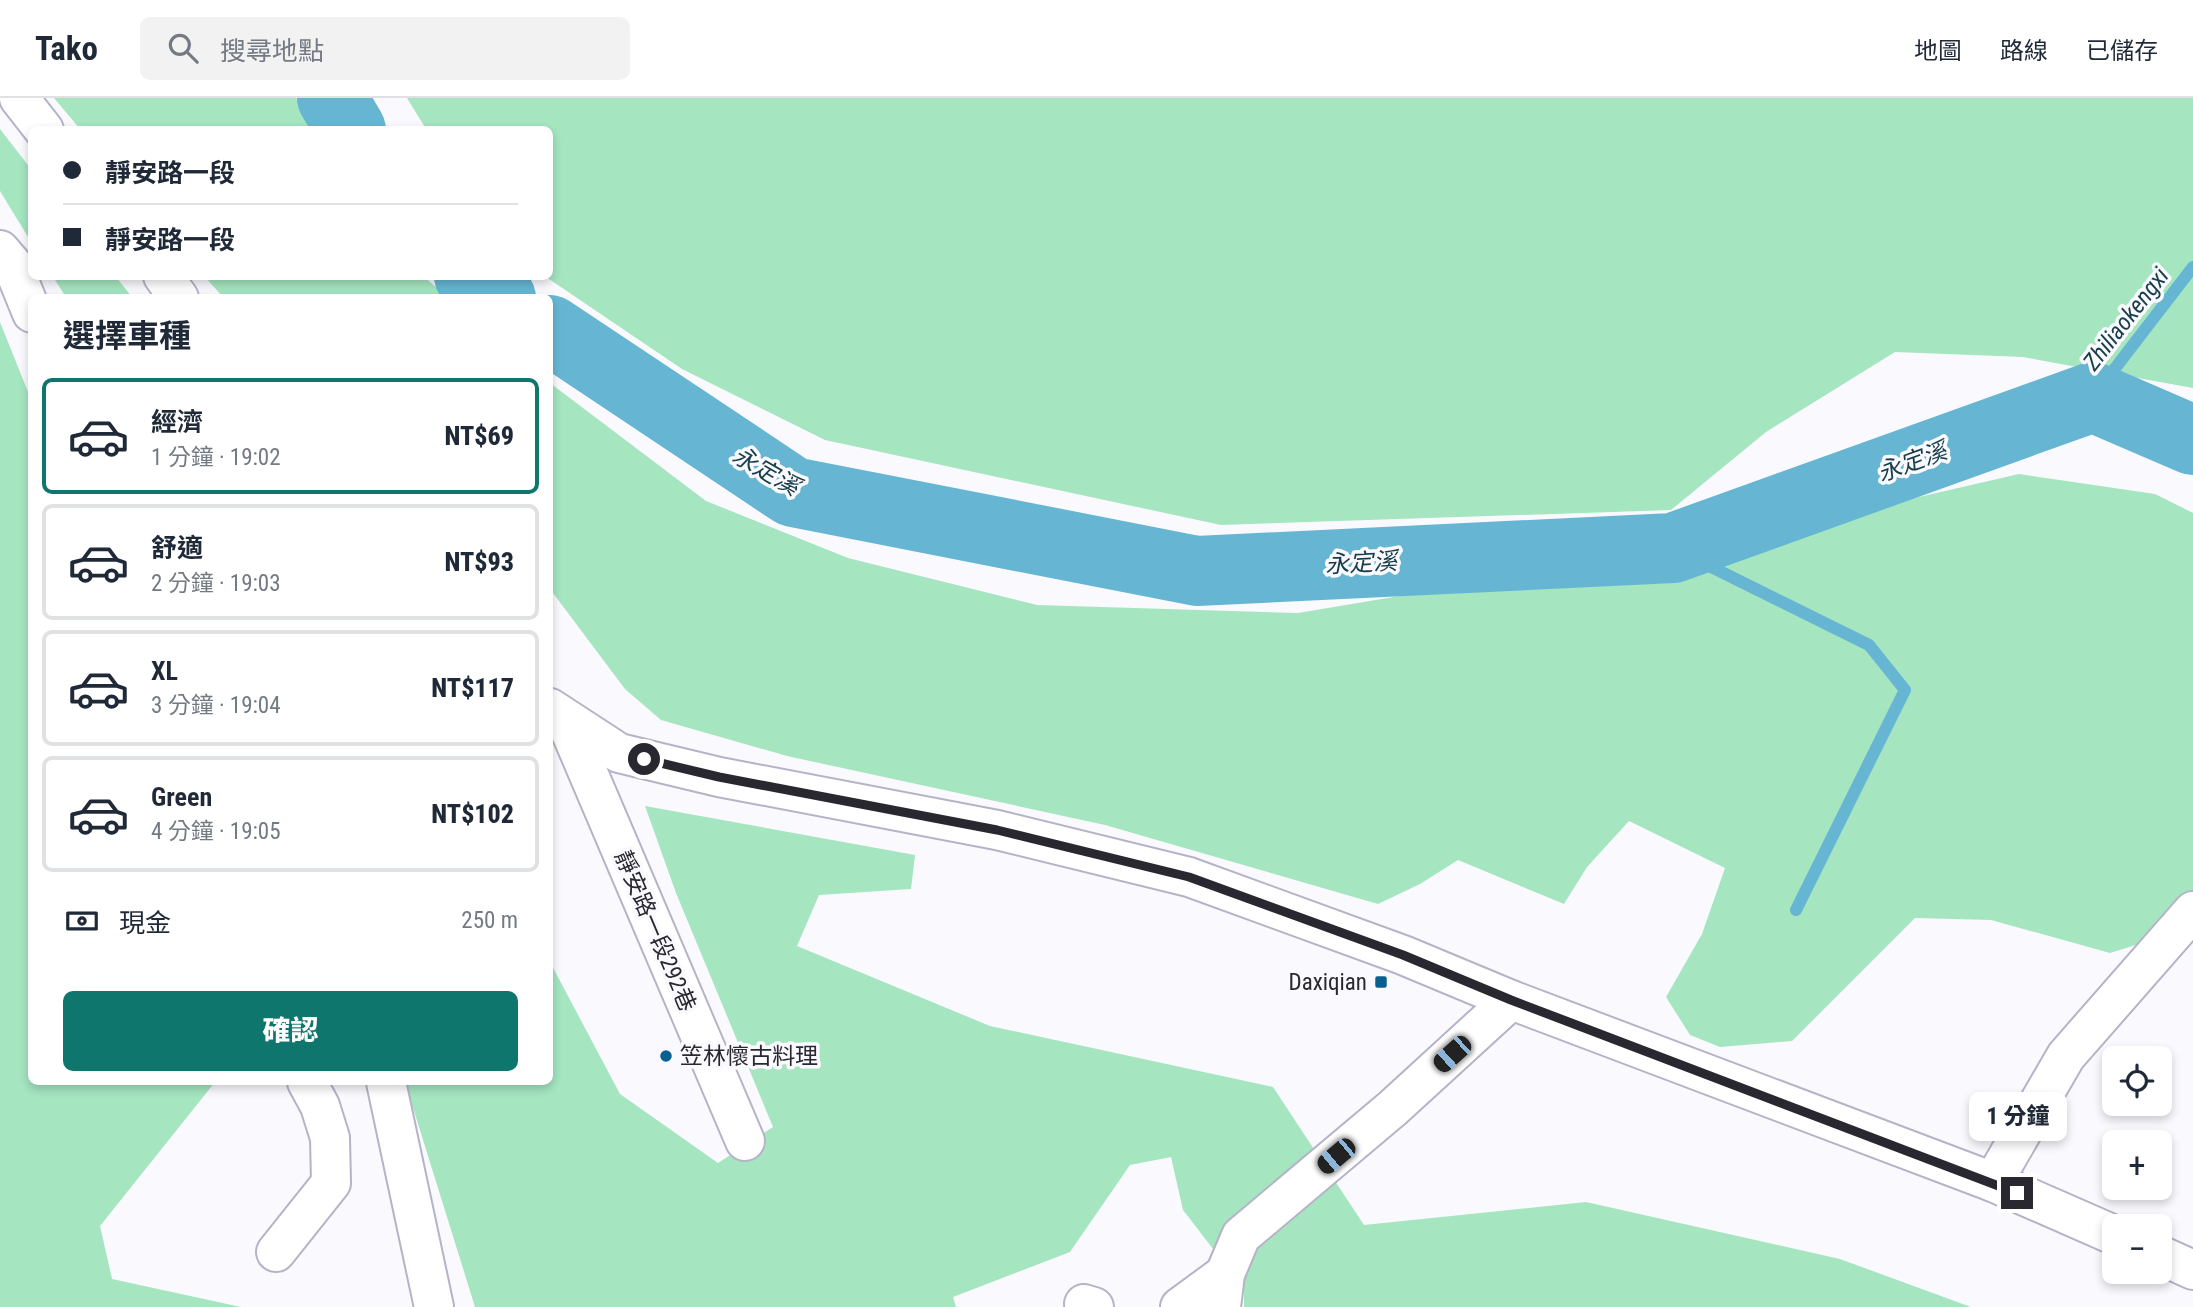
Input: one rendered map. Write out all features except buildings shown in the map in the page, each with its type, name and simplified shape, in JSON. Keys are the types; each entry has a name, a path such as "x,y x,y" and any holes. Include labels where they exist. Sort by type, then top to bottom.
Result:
{"main road":[{"path":"19,98 41,126"},
{"path":"0,250 12,264 28,303"},
{"path":"558,714 619,752 719,777 997,830 1189,877 1403,955 1511,1000 1993,1182 2102,1230"},
{"name":"靜安路一段292巷","path":"558,714 745,1141"},
{"path":"1993,1182 2066,1056 2193,911"},
{"path":"1180,1307 1223,1290 1241,1236 1393,1108 1511,1000"},
{"path":"276,1252 331,1183 330,1138 320,1106 309,1085"},
{"path":"387,1085 434,1307"},
{"path":"2172,1260 2193,1270"}],"green space":[{"path":"54,98 296,98 313,126 77,126"},
{"path":"407,98 2193,98 2193,388 2023,357 1895,352 1766,432 1671,510 1221,525 825,440 682,369 550,280 553,280 553,126 424,126"},
{"path":"0,129 28,165 28,237 0,191"},
{"path":"55,280 118,280 130,294 64,294"},
{"path":"208,280 428,280 444,294 220,294"},
{"path":"0,322 28,392 28,1085 213,1085 100,1226 112,1279 241,1307 0,1307"},
{"path":"553,385 706,501 848,558 1037,605 1298,613 1732,540 2019,474 2155,494 2193,513 2193,927 2110,953 1991,920 1915,918 1792,1041 1720,1047 1690,1035 1666,997 1702,934 1725,868 1629,821 1587,867 1564,904 1458,860 1420,884 1378,904 1105,825 787,756 661,720 625,689 553,593"},
{"path":"645,806 915,855 911,889 819,895 797,946 990,1026 1273,1087 1364,1225 1586,1202 1840,1259 1971,1307 1244,1307 1244,1289 1183,1210 1171,1157 1130,1165 1070,1252 953,1297 956,1307 475,1307 406,1085 553,1085 553,968 620,1094 718,1163 773,1127 676,893"}],"waterway":[{"name":"永定溪","path":"332,98 349,126"},
{"name":"Zhiliaokengxi","path":"2093,397 2193,267"},
{"name":"永定溪","path":"475,280 495,294"},
{"name":"永定溪","path":"553,332 793,492 1197,571 1673,548 2093,397 2193,440"},
{"path":"1673,548 1869,645 1905,690 1796,910"}],"place":[{"name":"Daxiqian","path":"1381,982"},
{"name":"笠林懷古料理","path":"666,1056"}],"route":[{"path":"644,759 719,777 997,830 1189,877 1403,955 1511,1000 2017,1193"}]}
